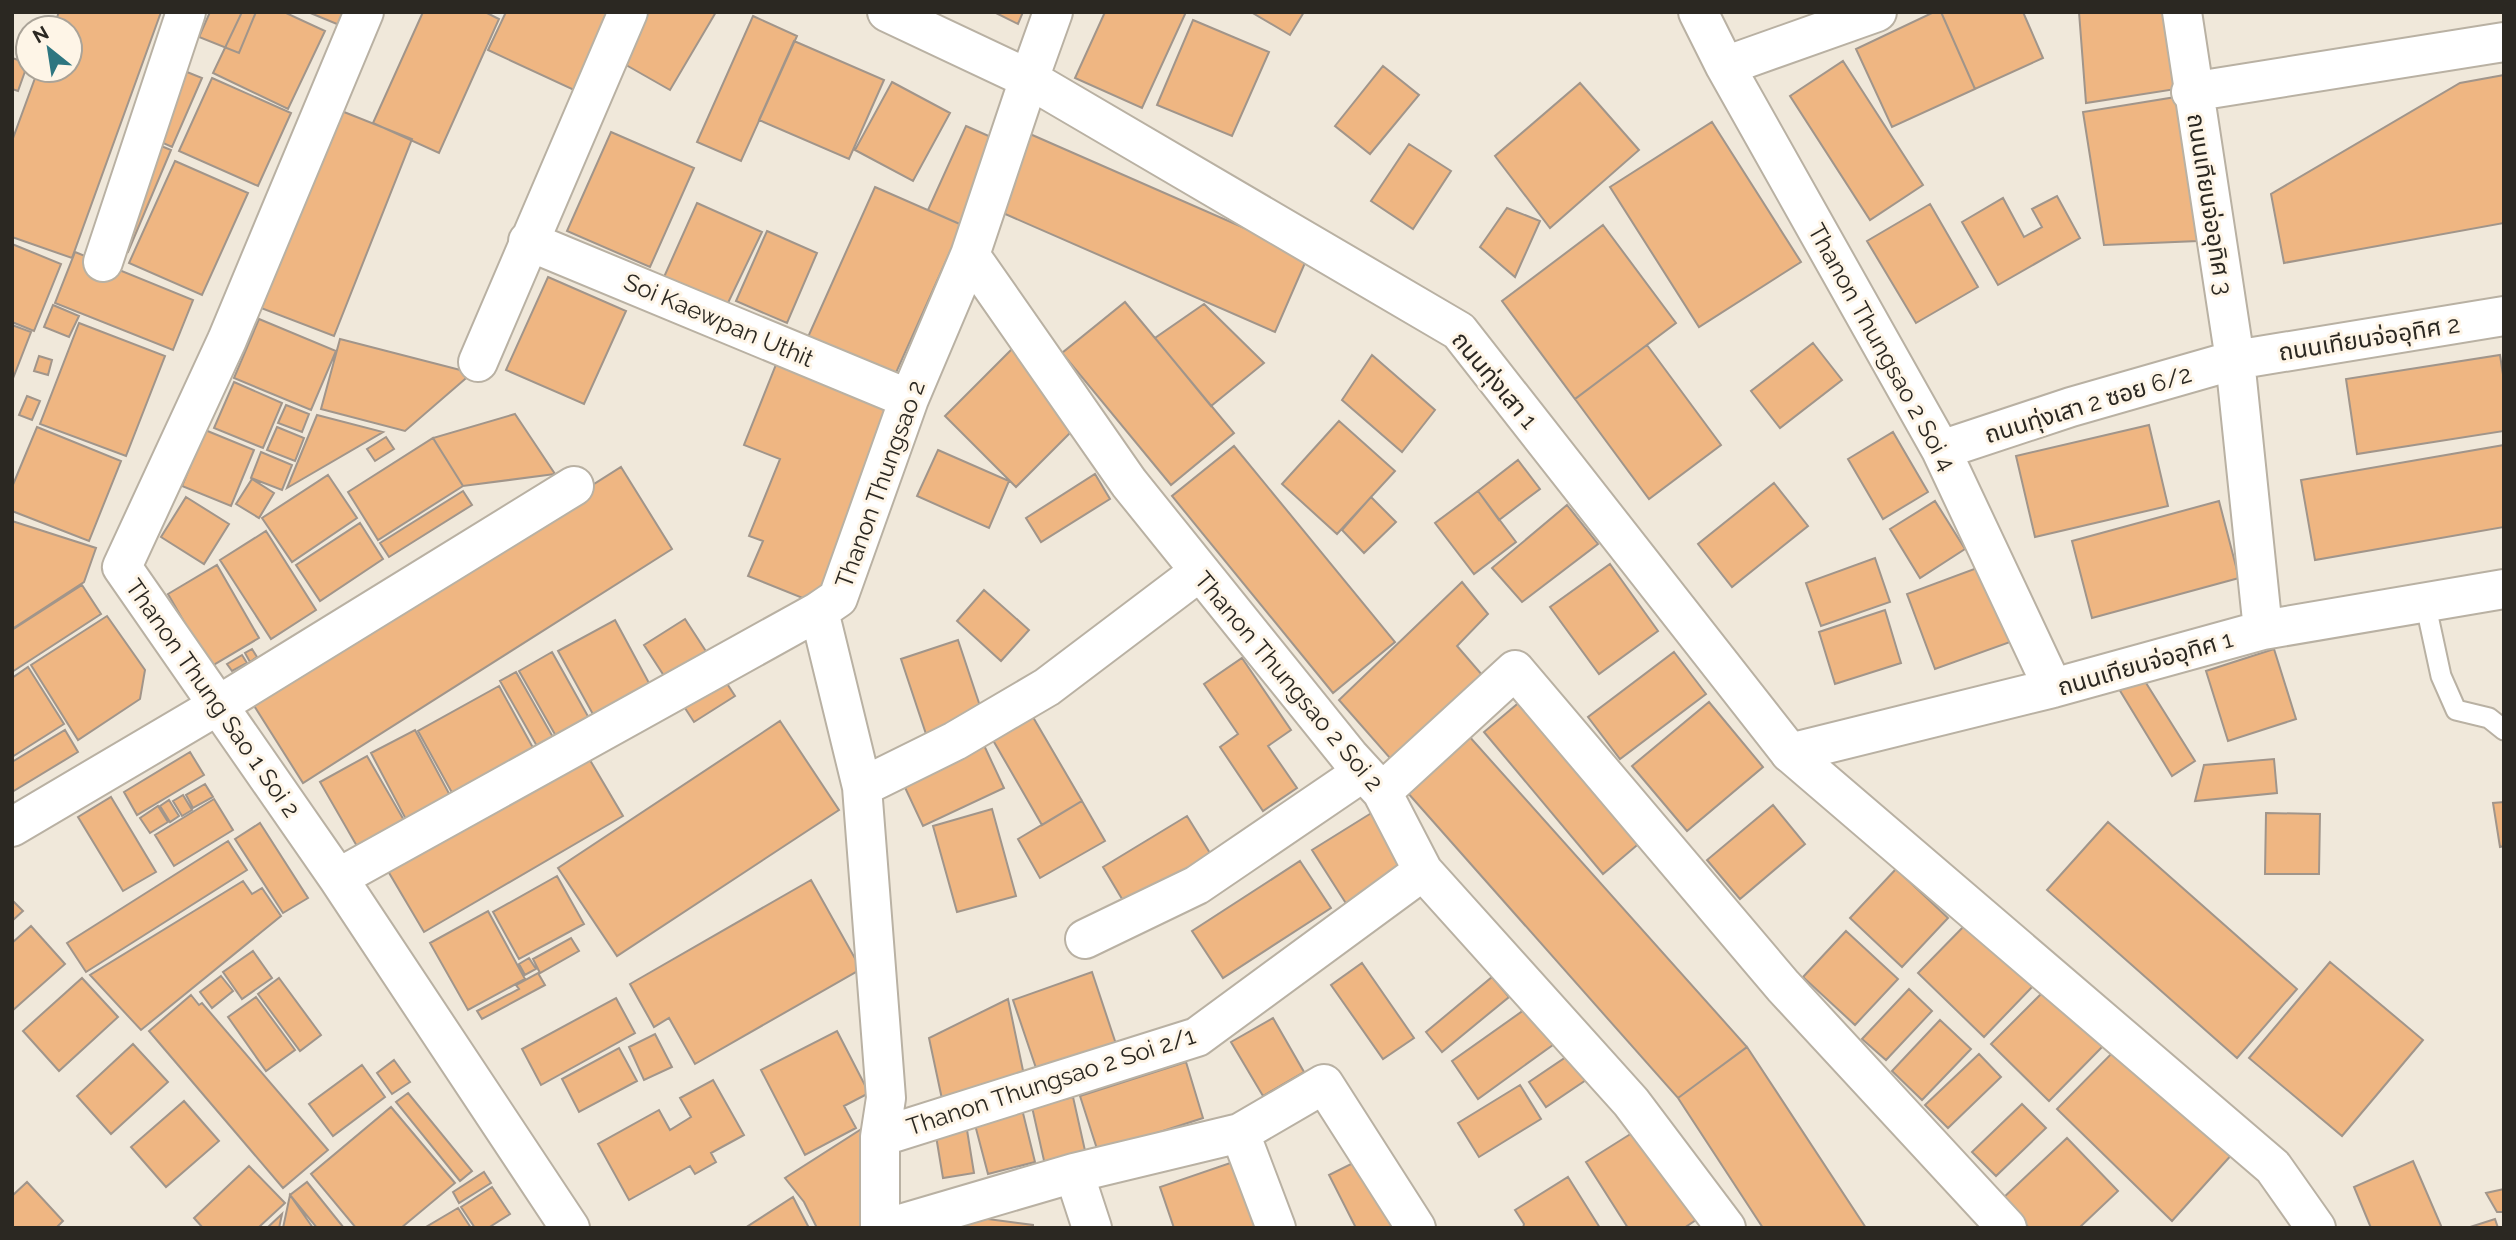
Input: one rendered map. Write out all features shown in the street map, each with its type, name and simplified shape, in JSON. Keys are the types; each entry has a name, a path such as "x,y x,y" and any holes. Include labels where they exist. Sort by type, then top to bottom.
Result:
{"street":[{"path":"103,262 186,12"},
{"name":"Thanon Thung Sao 1 Soi 2","path":"364,12 227,340 122,567 338,878 570,1228"},
{"path":"478,362 628,12"},
{"name":"ถนนทุ่งเสา 1","path":"887,12 1029,79 1459,331 1790,753 2273,1167 2316,1228"},
{"name":"Thanon Thungsao 2","path":"880,1228 880,1137 886,1098 862,787 819,611 838,598 909,399 970,255 1053,12"},
{"name":"Thanon Thungsao 2 Soi 4","path":"1698,12 1725,66 1941,450 2053,688"},
{"path":"1725,66 1877,12"},
{"path":"2182,12 2192,92"},
{"name":"ถนนเทียนจ่ออุทิศ 3","path":"2263,630 2235,360 2192,92 2504,42"},
{"name":"Soi Kaewpan Uthit","path":"528,241 909,399"},
{"name":"Thanon Thungsao 2 Soi 2","path":"970,255 1129,483 1373,782 1423,871 1631,1102 1726,1228"},
{"name":"ถนนเทียนจ่ออุทิศ 2","path":"2235,360 2504,316"},
{"name":"ถนนทุ่งเสา 2 ซอย 6/2","path":"1941,450 2071,407 2235,360"},
{"path":"12,827 217,706 574,486"},
{"path":"862,787 955,741 1047,687 1199,572"},
{"name":"ถนนเทียนจ่ออุทิศ 1","path":"1790,753 2053,688 2263,630 2504,589"},
{"path":"338,878 819,611"},
{"path":"1086,939 1197,885 1373,782 1515,670 1783,986 2007,1228"},
{"name":"Thanon Thungsao 2 Soi 2/1","path":"880,1137 1197,1037 1423,871"},
{"path":"887,1228 1074,1173 1240,1133 1324,1084 1416,1228"},
{"path":"1240,1133 1276,1228"},
{"path":"1074,1173 1092,1228"}],"lane":[{"path":"2425,602 2441,676 2456,709 2489,718 2504,730"}],"building":[{"path":"161,12 72,258 12,237 12,141 33,84 84,84 84,14 58,14"},
{"path":"210,12 256,12 239,53 199,37"},
{"path":"242,12 284,12 325,31 288,109 213,73"},
{"path":"308,12 350,12 344,27"},
{"path":"423,12 485,12 499,19 439,153 373,123"},
{"path":"506,12 612,12 574,90 488,50"},
{"path":"648,12 716,12 670,90 619,61"},
{"path":"994,12 1023,12 1018,24"},
{"path":"1105,12 1186,12 1142,108 1075,78"},
{"path":"1251,12 1304,12 1290,35"},
{"path":"1934,12 1941,12 1975,89 1892,127 1856,49"},
{"path":"1941,12 2023,12 2043,58 1975,89"},
{"path":"2079,12 2166,12 2176,89 2086,103"},
{"path":"753,16 797,36 741,161 697,142"},
{"path":"1193,20 1269,52 1232,136 1157,105"},
{"path":"794,41 884,80 849,159 759,120"},
{"path":"12,58 14,84 20,84 18,91 12,89"},
{"path":"1843,61 1923,185 1870,220 1790,96"},
{"path":"1383,66 1419,95 1370,154 1335,126"},
{"path":"182,70 202,78 172,147 152,138"},
{"path":"2504,75 2504,223 2284,263 2271,194 2460,83"},
{"path":"212,78 291,113 258,186 179,151"},
{"path":"892,82 950,113 913,181 855,150"},
{"path":"1580,83 1639,150 1550,228 1495,156"},
{"path":"2182,96 2198,241 2104,245 2083,112"},
{"path":"339,110 412,139 334,336 261,308"},
{"path":"1712,122 1801,262 1699,327 1610,187"},
{"path":"966,126 1000,141 962,225 928,210"},
{"path":"611,132 694,168 650,267 567,231"},
{"path":"1030,134 1308,256 1275,332 996,210"},
{"path":"154,143 171,150 128,252 111,245"},
{"path":"1409,144 1451,171 1413,229 1371,201"},
{"path":"175,161 248,193 202,295 129,263"},
{"path":"875,187 962,225 895,375 808,337"},
{"path":"2057,196 2080,238 1998,285 1962,222 2003,198 2024,237 2042,227 2032,209"},
{"path":"697,203 762,232 727,305 664,277"},
{"path":"1930,204 1978,287 1916,323 1867,241"},
{"path":"1507,208 1540,221 1515,277 1480,247"},
{"path":"1603,225 1676,323 1575,399 1502,301"},
{"path":"767,231 817,253 787,323 736,301"},
{"path":"12,244 61,264 34,331 12,322"},
{"path":"75,252 193,300 173,350 55,303"},
{"path":"548,277 626,311 584,404 506,370"},
{"path":"1125,302 1234,433 1171,485 1062,353"},
{"path":"1204,304 1264,363 1211,406 1155,338"},
{"path":"53,305 79,316 69,337 44,327"},
{"path":"259,319 336,351 311,410 234,378"},
{"path":"79,323 165,356 126,456 40,424"},
{"path":"12,325 31,332 12,381"},
{"path":"340,339 472,373 405,431 321,409"},
{"path":"1813,343 1842,380 1780,428 1751,391"},
{"path":"1647,345 1721,445 1649,499 1575,399"},
{"path":"1013,348 1084,419 1016,487 945,416"},
{"path":"1372,355 1435,410 1402,452 1342,400"},
{"path":"2500,355 2504,381 2504,431 2357,454 2346,379"},
{"path":"39,356 52,360 48,375 34,371"},
{"path":"779,357 896,403 815,603 748,576 763,541 749,536 780,459 744,445"},
{"path":"234,382 282,403 263,448 214,428"},
{"path":"27,396 40,401 32,420 19,415"},
{"path":"286,405 309,414 302,432 278,423"},
{"path":"515,414 555,474 463,486 433,438"},
{"path":"317,415 383,432 287,488"},
{"path":"1339,421 1395,471 1337,534 1282,484"},
{"path":"2149,425 2168,506 2035,537 2016,456"},
{"path":"37,427 121,461 89,541 12,511 12,487"},
{"path":"277,427 304,438 295,461 267,450"},
{"path":"205,430 254,450 231,506 182,486"},
{"path":"1893,432 1928,492 1883,519 1848,459"},
{"path":"386,437 394,449 375,461 367,449"},
{"path":"433,438 463,486 378,540 348,492"},
{"path":"2504,445 2504,527 2315,560 2301,480"},
{"path":"1234,446 1395,642 1333,693 1172,496"},
{"path":"938,450 1009,481 989,528 917,496"},
{"path":"261,452 292,465 282,490 251,478"},
{"path":"1518,460 1540,489 1499,520 1478,491"},
{"path":"621,467 672,549 303,783 251,701"},
{"path":"1095,474 1110,499 1041,542 1026,518"},
{"path":"328,475 357,518 292,562 262,518"},
{"path":"252,479 274,493 259,518 236,504"},
{"path":"1774,483 1808,526 1732,587 1698,544"},
{"path":"463,491 472,505 389,557 380,543"},
{"path":"1478,491 1516,542 1474,574 1435,523"},
{"path":"186,497 229,524 204,564 161,537"},
{"path":"1371,497 1396,522 1364,553 1342,530"},
{"path":"1935,501 1965,549 1920,578 1890,529"},
{"path":"2219,501 2239,578 2092,618 2072,541"},
{"path":"1567,505 1598,544 1522,602 1492,568"},
{"path":"12,521 96,548 84,582 12,629"},
{"path":"360,523 383,559 320,601 296,565"},
{"path":"266,531 316,610 271,639 220,560"},
{"path":"1875,558 1890,602 1821,626 1806,583"},
{"path":"1610,564 1658,631 1599,674 1550,607"},
{"path":"217,565 259,638 210,667 168,594"},
{"path":"1985,565 2013,641 1935,669 1907,594"},
{"path":"1462,582 1488,614 1457,646 1489,683 1397,766 1339,700"},
{"path":"82,585 101,614 12,672 12,630"},
{"path":"984,590 1029,630 1001,661 957,621"},
{"path":"1885,610 1901,663 1835,684 1819,632"},
{"path":"107,616 145,670 140,699 78,740 31,665"},
{"path":"685,619 735,696 694,722 644,645"},
{"path":"615,620 656,696 600,727 558,651"},
{"path":"958,640 985,721 928,740 901,659"},
{"path":"252,649 257,657 250,662 245,653"},
{"path":"2274,649 2296,719 2228,741 2206,671"},
{"path":"552,652 594,727 561,745 519,671"},
{"path":"1674,652 1706,694 1620,759 1588,717"},
{"path":"242,655 247,663 232,671 227,664"},
{"path":"1242,658 1291,730 1268,746 1297,788 1263,811 1220,747 1238,734 1204,684"},
{"path":"28,667 64,724 12,757 12,678"},
{"path":"516,672 558,746 542,755 500,681"},
{"path":"2141,675 2195,761 2172,776 2119,689"},
{"path":"499,686 537,755 456,800 418,731"},
{"path":"1522,700 1642,841 1603,874 1484,732"},
{"path":"1709,702 1763,767 1687,831 1632,766"},
{"path":"1030,712 1082,801 1042,825 990,735"},
{"path":"780,721 839,810 617,956 558,868"},
{"path":"65,730 78,752 12,792 12,762"},
{"path":"415,730 453,801 409,825 371,753"},
{"path":"1468,735 1747,1047 1678,1098 1407,792"},
{"path":"982,741 1004,788 923,826 901,779"},
{"path":"584,750 623,816 424,932 385,866"},
{"path":"190,752 204,775 137,815 124,792"},
{"path":"367,756 405,822 358,848 320,782"},
{"path":"2274,759 2277,793 2195,801 2204,765"},
{"path":"205,784 213,797 193,808 186,795"},
{"path":"183,795 192,810 182,816 173,801"},
{"path":"111,797 156,872 123,891 78,817"},
{"path":"214,799 233,830 174,866 155,835"},
{"path":"169,800 179,816 170,822 160,806"},
{"path":"1082,801 1105,841 1040,878 1018,839"},
{"path":"2504,802 2504,846 2500,847 2493,803"},
{"path":"1773,805 1805,844 1740,899 1707,860"},
{"path":"158,806 168,822 150,833 140,818"},
{"path":"992,809 1016,896 957,912 933,826"},
{"path":"1373,812 1408,867 1347,905 1312,850"},
{"path":"2266,813 2320,814 2319,874 2265,874"},
{"path":"1187,816 1213,858 1128,909 1103,867"},
{"path":"2108,822 2297,989 2237,1058 2047,890"},
{"path":"260,823 308,898 283,913 235,839"},
{"path":"228,841 247,870 86,972 67,943"},
{"path":"1300,861 1331,908 1223,978 1192,931"},
{"path":"1896,869 1948,918 1902,967 1850,918"},
{"path":"557,876 584,924 519,959 493,912"},
{"path":"811,880 861,969 695,1064 669,1018 654,1027 630,984"},
{"path":"243,881 252,894 262,888 281,916 141,1030 90,975"},
{"path":"12,900 23,911 12,921"},
{"path":"488,911 525,979 468,1010 430,943"},
{"path":"1970,920 2035,984 1984,1037 1918,973"},
{"path":"31,926 65,964 12,1011 12,943"},
{"path":"1846,931 1898,979 1855,1025 1803,977"},
{"path":"571,938 579,951 540,973 533,959"},
{"path":"253,951 272,978 242,999 223,972"},
{"path":"529,958 536,969 525,975 519,964"},
{"path":"2330,962 2423,1040 2342,1136 2249,1058"},
{"path":"1362,963 1414,1038 1383,1059 1331,985"},
{"path":"1092,972 1116,1044 1037,1071 1013,1000"},
{"path":"538,973 545,985 482,1019 477,1011 519,989 516,985"},
{"path":"221,976 233,991 212,1008 200,992"},
{"path":"1492,977 1509,997 1442,1052 1426,1032"},
{"path":"82,978 118,1017 59,1071 23,1031"},
{"path":"279,978 321,1035 300,1051 258,994"},
{"path":"2048,987 2106,1043 2049,1101 1991,1044"},
{"path":"1909,989 1932,1011 1886,1060 1862,1039"},
{"path":"191,995 199,1005 202,1003 328,1150 283,1188 149,1031"},
{"path":"256,997 295,1050 266,1071 228,1017"},
{"path":"616,998 635,1033 541,1085 522,1049"},
{"path":"1008,999 1025,1080 942,1099 929,1038"},
{"path":"1531,1005 1557,1042 1478,1099 1452,1061"},
{"path":"1273,1018 1304,1072 1263,1096 1231,1042"},
{"path":"1940,1020 1971,1049 1922,1100 1892,1071"},
{"path":"837,1031 869,1093 844,1106 856,1128 805,1155 761,1070"},
{"path":"655,1034 672,1067 644,1080 629,1047"},
{"path":"133,1044 168,1082 111,1134 77,1096"},
{"path":"1747,1047 1866,1228 1763,1228 1678,1098"},
{"path":"619,1048 637,1081 579,1112 562,1079"},
{"path":"2115,1050 2234,1152 2172,1221 2057,1109"},
{"path":"1572,1053 1589,1078 1546,1107 1529,1082"},
{"path":"1979,1054 2001,1077 1948,1128 1925,1105"},
{"path":"394,1060 410,1082 392,1094 377,1073"},
{"path":"1186,1062 1203,1118 1098,1152 1080,1096"},
{"path":"362,1065 385,1097 333,1136 309,1104"},
{"path":"713,1080 744,1135 711,1153 716,1162 695,1174 690,1166 629,1200 598,1144 659,1110 670,1130 691,1117 680,1098"},
{"path":"1520,1085 1541,1119 1479,1157 1458,1123"},
{"path":"408,1093 472,1171 460,1181 396,1102"},
{"path":"1073,1097 1086,1155 1045,1165 1032,1107"},
{"path":"184,1101 219,1141 166,1187 131,1147"},
{"path":"2022,1104 2046,1128 1996,1176 1972,1152"},
{"path":"391,1107 455,1183 401,1228 356,1228 311,1174"},
{"path":"1022,1109 1035,1162 988,1174 974,1121"},
{"path":"874,1121 860,1228 817,1228 804,1202 785,1178"},
{"path":"1640,1128 1699,1218 1684,1228 1628,1228 1586,1162"},
{"path":"967,1130 974,1173 943,1178 936,1136"},
{"path":"2067,1138 2118,1191 2079,1228 2029,1228 2002,1199"},
{"path":"1365,1157 1401,1228 1356,1228 1329,1175"},
{"path":"1239,1160 1263,1228 1174,1228 1160,1187"},
{"path":"2413,1161 2442,1228 2371,1228 2354,1187"},
{"path":"249,1166 285,1203 258,1228 203,1228 194,1218"},
{"path":"484,1172 491,1183 459,1203 453,1192"},
{"path":"1568,1177 1600,1228 1523,1228 1524,1224 1515,1210"},
{"path":"27,1182 63,1221 56,1228 12,1228 12,1196"},
{"path":"307,1182 344,1228 317,1228 290,1195"},
{"path":"492,1187 510,1214 488,1228 475,1228 461,1207"},
{"path":"2504,1189 2504,1212 2497,1212 2486,1193"},
{"path":"290,1195 313,1228 283,1228"},
{"path":"793,1197 809,1228 745,1228"},
{"path":"458,1208 471,1228 426,1227"},
{"path":"282,1214 279,1228 267,1228"},
{"path":"950,1214 1033,1225 1033,1228 948,1228"},
{"path":"2495,1219 2498,1228 2467,1228"}]}
